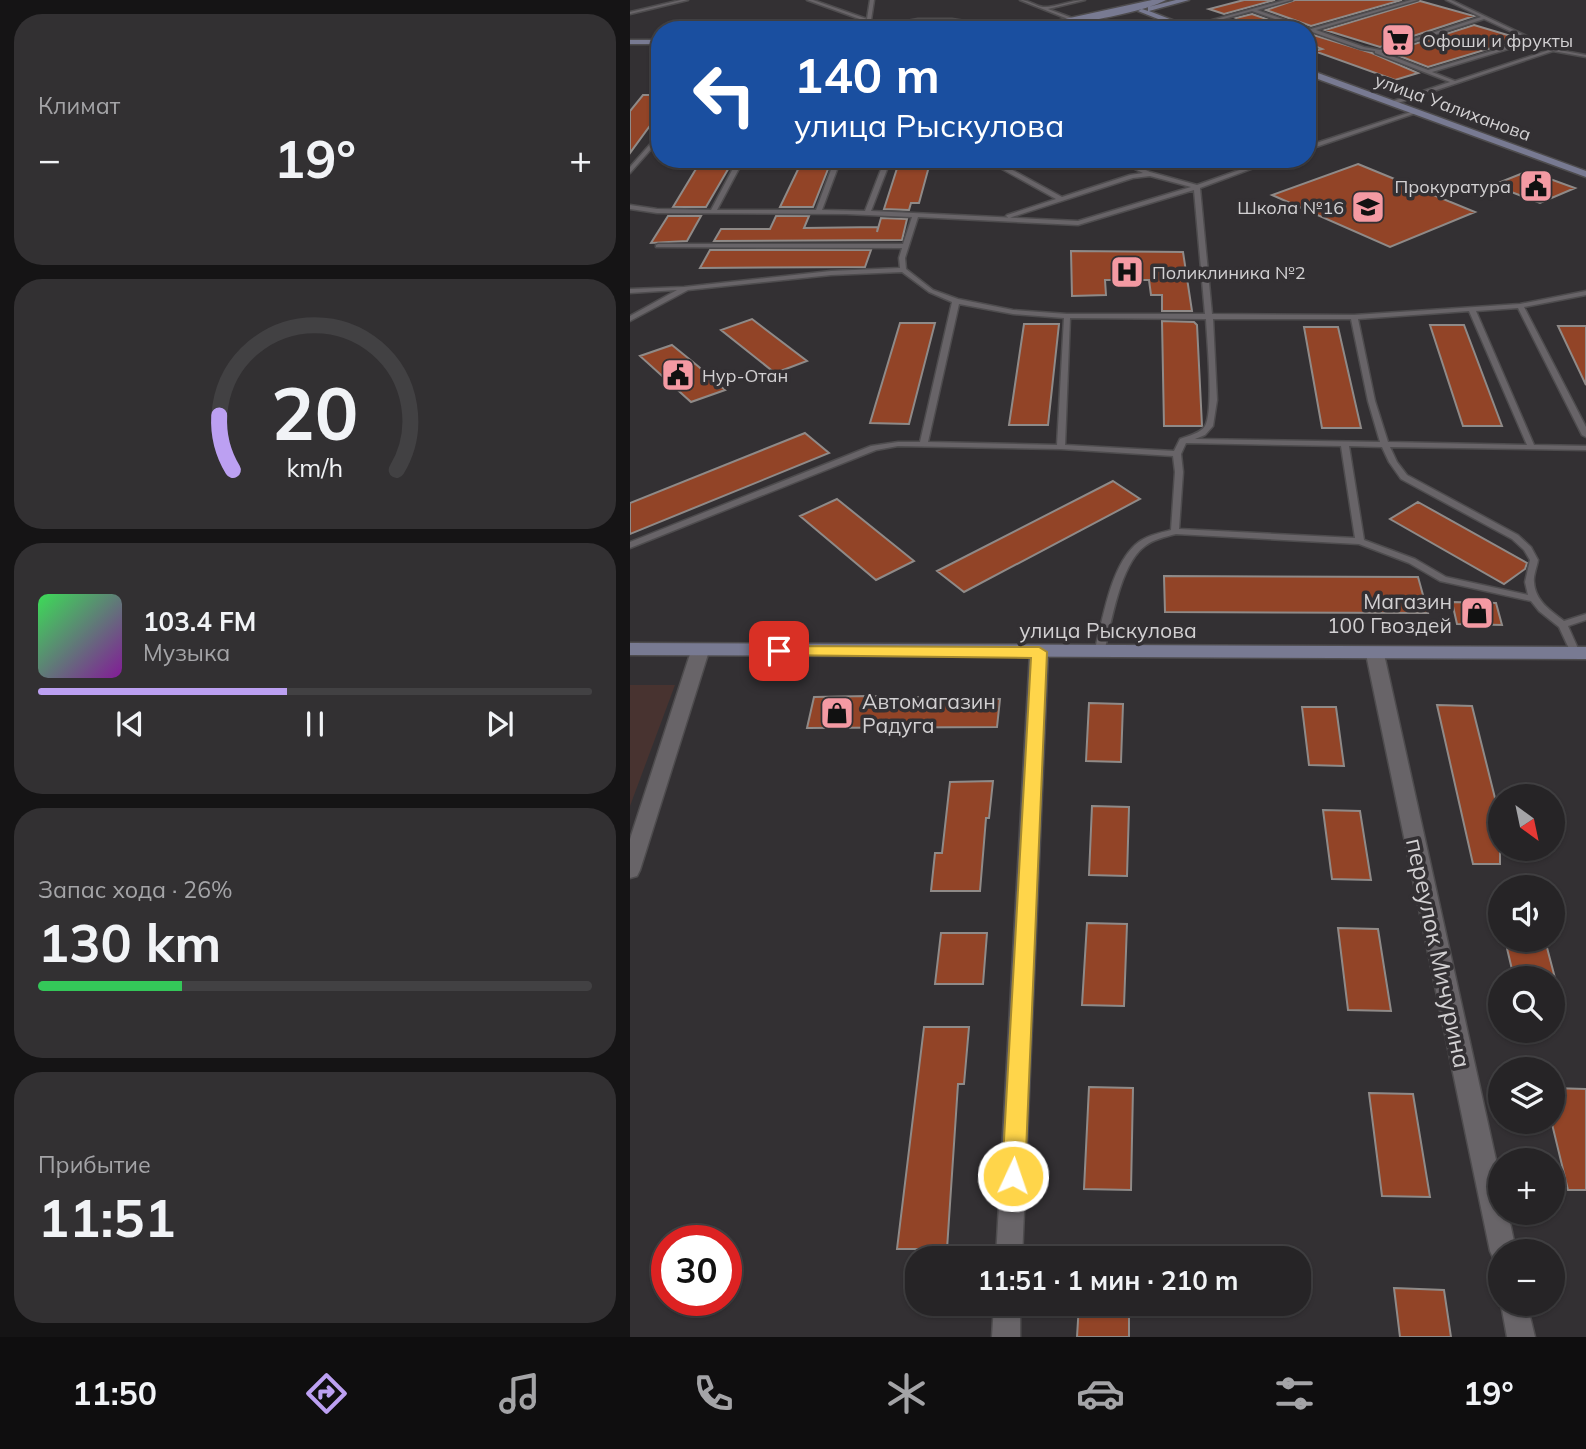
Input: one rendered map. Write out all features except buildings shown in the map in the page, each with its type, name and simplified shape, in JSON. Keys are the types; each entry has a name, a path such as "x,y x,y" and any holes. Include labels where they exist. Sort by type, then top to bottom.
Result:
{"street":[{"path":"1088,21 1162,0"},
{"path":"1068,21 1185,0"},
{"path":"1137,9 1167,21"},
{"path":"632,46 651,43"},
{"path":"632,46 651,47"},
{"name":"улица Уалиханова","path":"1316,75 1586,174"},
{"name":"улица Рыскулова","path":"630,649 1580,653"},
{"path":"630,870 700,651"},
{"path":"1010,1246 1039,652"},
{"name":"переулок Мичурина","path":"1375,654 1500,1239"},
{"path":"1006,1337 1007,1316"},
{"path":"1517,1316 1521,1337"}],"lane":[{"path":"630,13 686,0"},
{"path":"809,0 869,21 872,0"},
{"path":"1022,0 1073,20"},
{"path":"1044,9 1083,0"},
{"path":"1214,21 1290,0"},
{"path":"1316,29 1416,0"},
{"path":"1448,0 1553,50 1586,56"},
{"path":"647,4 654,7"},
{"path":"1252,10 1284,21"},
{"path":"1316,32 1363,48 1378,50 1486,17"},
{"path":"933,21 961,21"},
{"path":"1426,72 1534,40"},
{"path":"1378,50 1378,54 1454,82"},
{"path":"1392,103 1553,50"},
{"path":"1316,145 1416,112"},
{"path":"630,172 651,146"},
{"path":"713,212 736,168"},
{"path":"818,212 835,168"},
{"path":"867,213 884,168"},
{"path":"1004,168 1061,199"},
{"path":"1137,168 1197,187"},
{"path":"630,207 713,212 867,213 1078,223 1197,187 1249,168"},
{"path":"1002,218 1132,176 1150,174"},
{"path":"1175,531 1179,472 1177,454 1183,441 1202,433 1209,426 1213,400 1209,316 1197,187"},
{"path":"903,270 902,258 916,215"},
{"path":"658,246 906,246"},
{"path":"630,291 831,273 903,270 931,291 956,301 1013,312 1067,316 1354,317 1520,306 1585,296"},
{"path":"630,318 686,288"},
{"path":"924,443 956,301"},
{"path":"1520,306 1586,435"},
{"path":"1472,310 1532,448"},
{"path":"1061,447 1067,316"},
{"path":"1354,317 1383,445 1395,468 1404,477 1515,537 1528,549 1534,559 1529,582 1534,599 1542,609 1563,625 1580,653"},
{"path":"1183,441 1586,448"},
{"path":"630,545 874,448 924,443 1177,454"},
{"path":"1345,444 1360,541"},
{"path":"1099,653 1125,564 1139,546 1154,537 1175,531 1360,541 1412,561 1443,579 1534,599"},
{"path":"1563,625 1586,617"}],"shaded area":[{"path":"630,685 675,685 630,806"}],"place":[{"name":"Офоши и фрукты","path":"1398,40"},
{"name":"Прокуратура","path":"1536,186"},
{"name":"Школа №16","path":"1368,207"},
{"name":"Поликлиника №2","path":"1127,272"},
{"name":"Нур-Отан","path":"678,375"},
{"name":"Магазин 100 Гвоздей","path":"1477,613"},
{"name":"Автомагазин Радуга","path":"837,713"}],"route":[{"path":"779,651 1039,652 1013,1176"}]}
